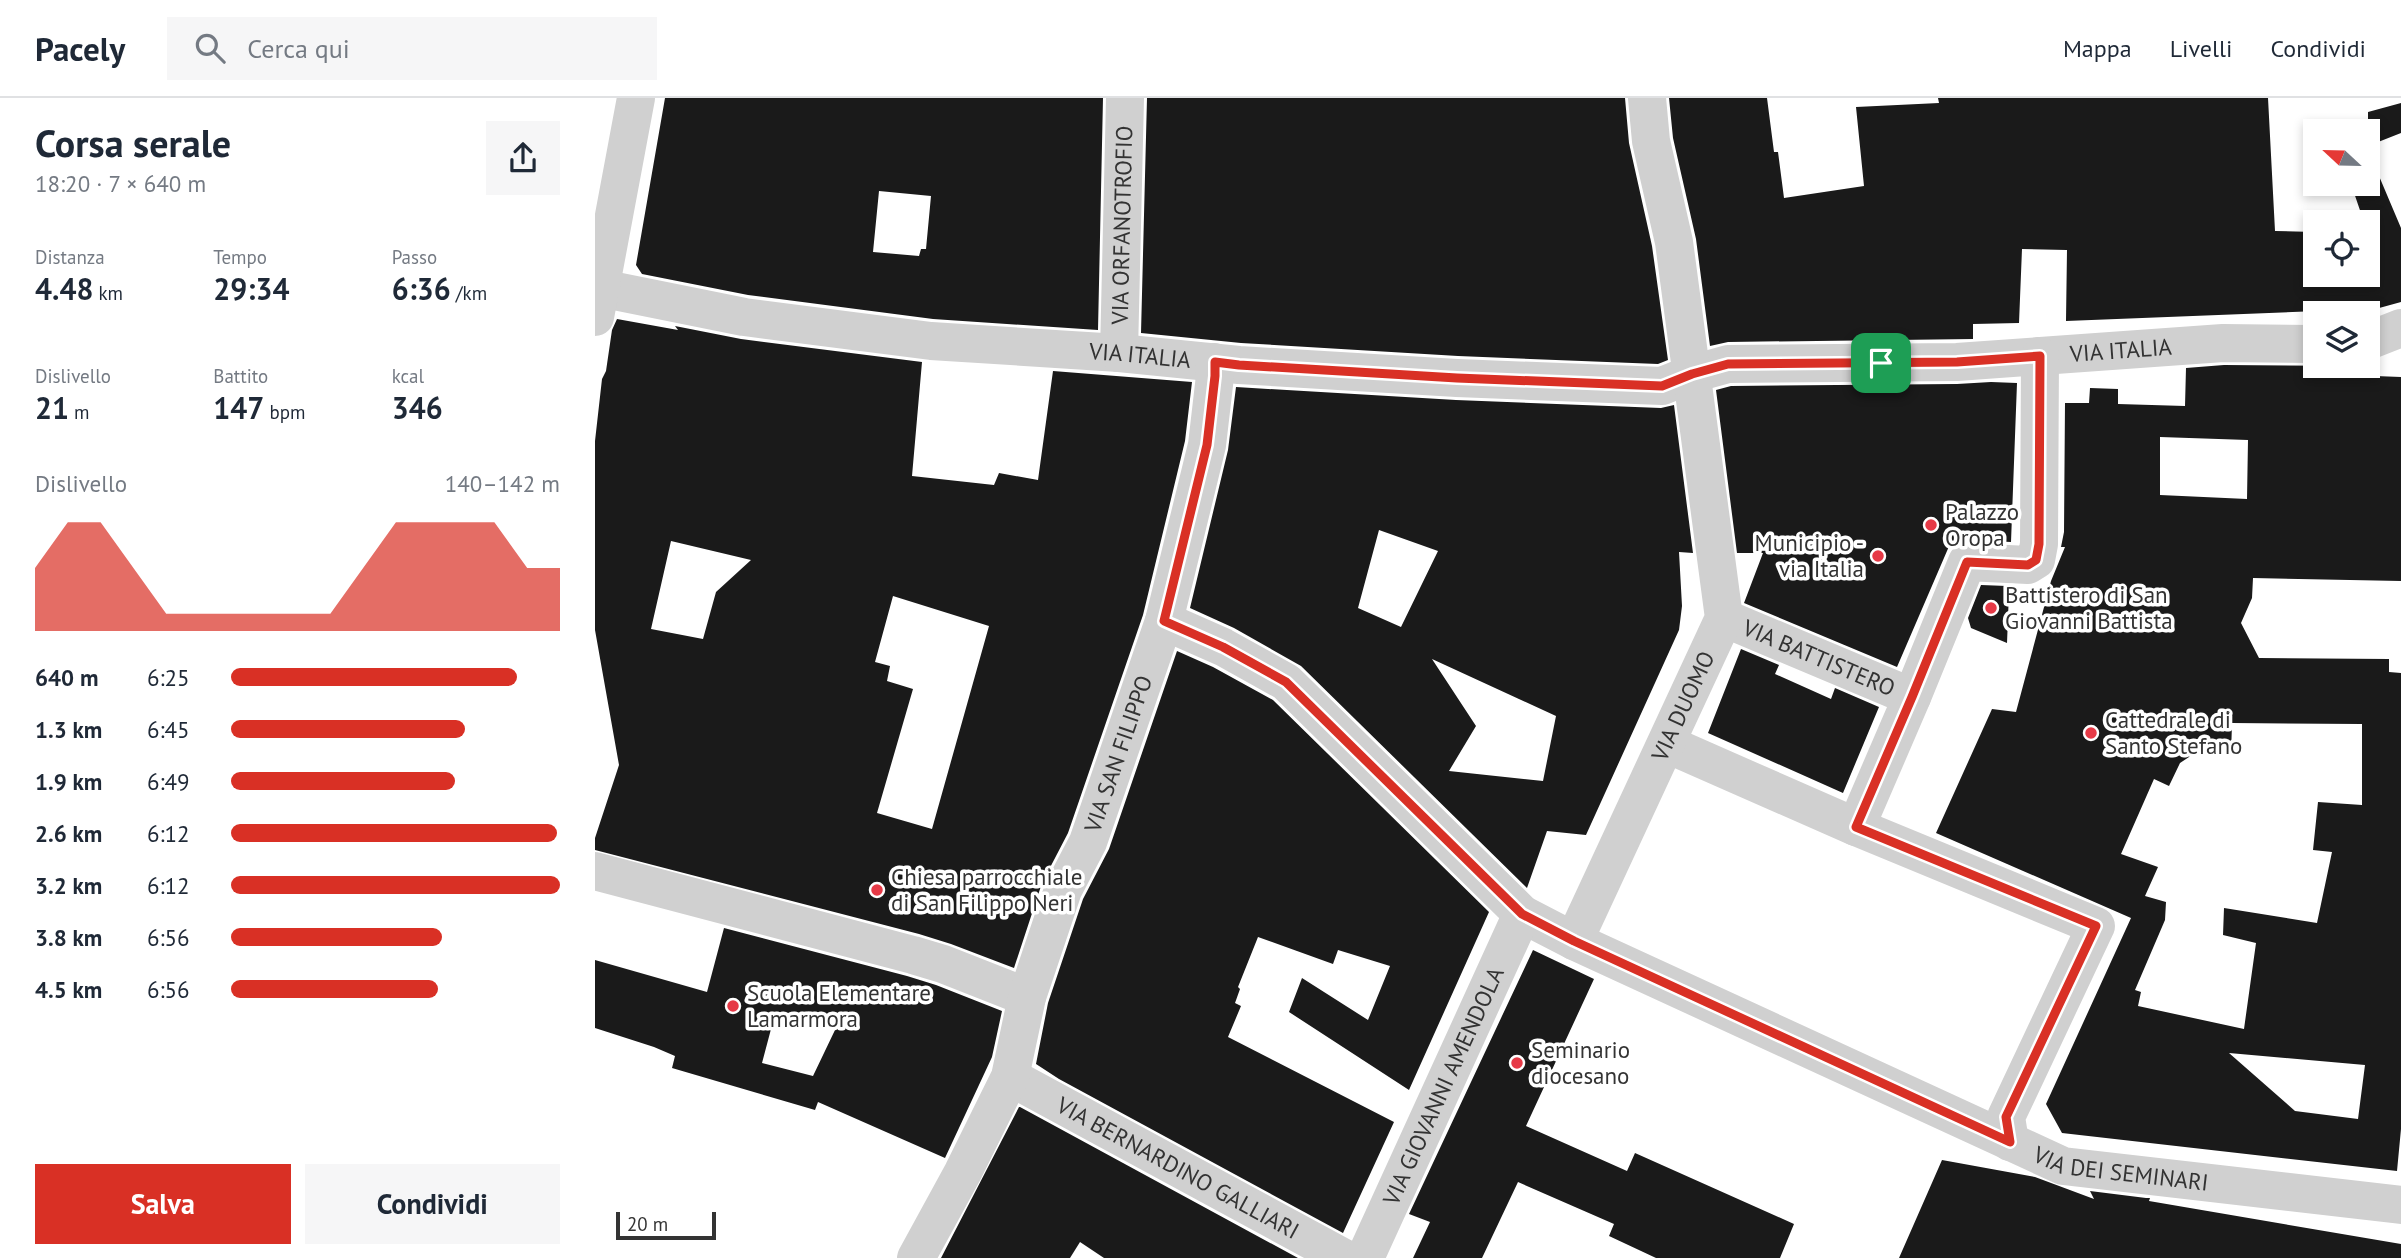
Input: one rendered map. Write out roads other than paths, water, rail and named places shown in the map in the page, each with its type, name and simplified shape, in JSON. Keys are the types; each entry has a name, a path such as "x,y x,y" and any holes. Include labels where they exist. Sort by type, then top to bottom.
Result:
{"street":[{"path":"597,298 636,98"},
{"name":"VIA ORFANOTROFIO","path":"1119,353 1125,98"},
{"path":"1647,98 1651,141 1674,242 1724,618"},
{"name":"VIA ITALIA","path":"597,298 931,341 1119,353 1239,365 1457,378 1662,386 1728,364 1957,362 2223,343 2303,344"},
{"path":"2380,336 2401,328"},
{"name":"VIA BATTISTERO","path":"1724,618 1912,697 1967,562 2028,565 2036,560 2039,544 2040,356"},
{"name":"VIA SAN FILIPPO","path":"916,1258 1010,1077 1027,997 1063,890 1088,842 1164,621 1207,445 1215,362"},
{"name":"VIA DUOMO","path":"1574,941 1724,618"},
{"name":"VIA DEI SEMINARI","path":"1164,621 1223,647 1286,682 1522,914 1574,941 2063,1166 2401,1205"},
{"path":"1856,827 1912,697"},
{"path":"1667,744 1856,827 2096,926 2006,1117 2010,1142"},
{"path":"595,871 913,955 1027,997"},
{"name":"VIA GIOVANNI AMENDOLA","path":"1365,1258 1522,914"},
{"name":"VIA BERNARDINO GALLIARI","path":"1010,1077 1344,1258"}],"place":[{"name":"Palazzo Oropa","path":"1931,525"},
{"name":"Municipio - via Italia","path":"1878,556"},
{"name":"Battistero di San Giovanni Battista","path":"1991,608"},
{"name":"Cattedrale di Santo Stefano","path":"2091,733"},
{"name":"Chiesa parrocchiale di San Filippo Neri","path":"877,890"},
{"name":"Scuola Elementare Lamarmora","path":"733,1006"},
{"name":"Seminario diocesano","path":"1517,1063"}]}
